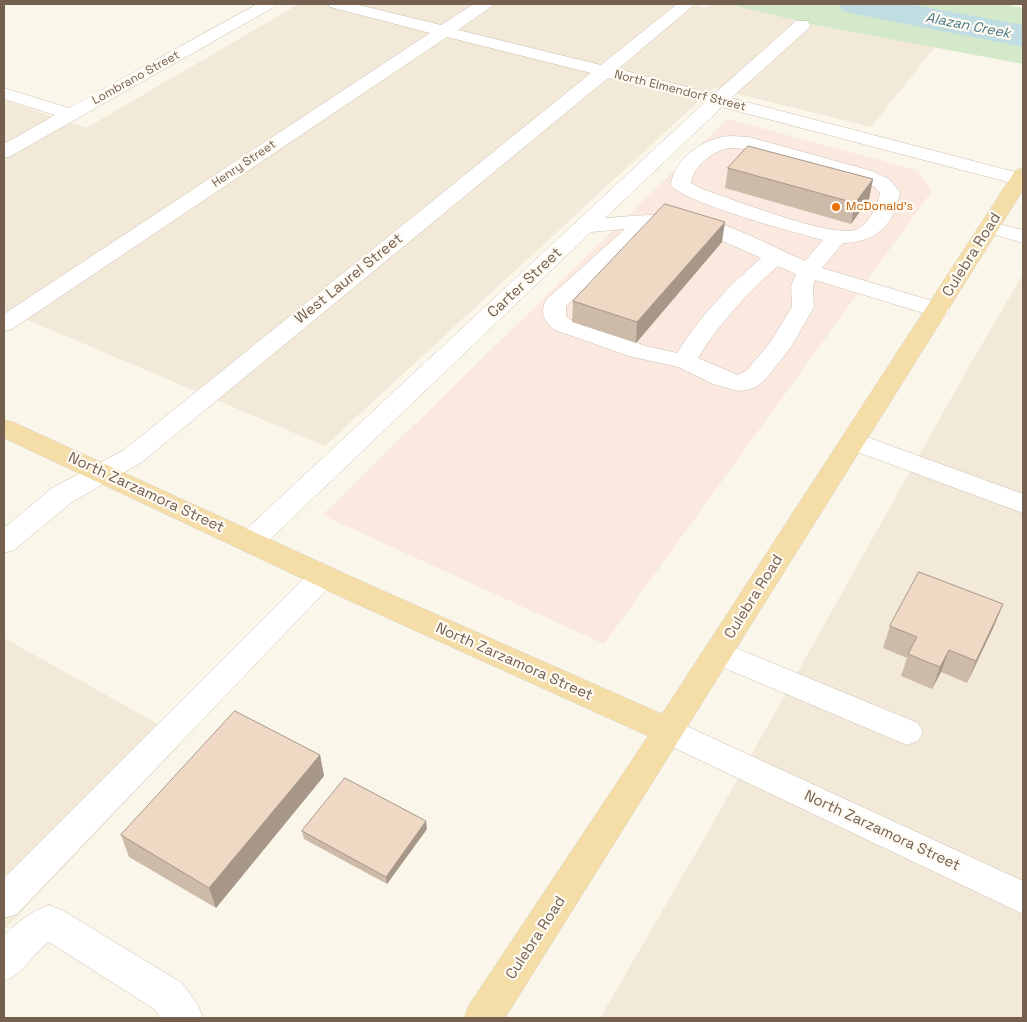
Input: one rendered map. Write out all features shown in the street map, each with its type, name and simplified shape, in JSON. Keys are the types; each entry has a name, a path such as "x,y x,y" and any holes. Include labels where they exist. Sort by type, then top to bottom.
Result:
{"main road":[{"name":"Culebra Road","path":"483,1018 669,731 1022,178"},
{"name":"North Zarzamora Street","path":"4,428 323,576 669,731"}],"street":[{"name":"Lombrano Street","path":"4,152 268,4"},
{"name":"North Elmendorf Street","path":"336,4 1022,178"},
{"name":"Henry Street","path":"4,324 485,4"},
{"name":"West Laurel Street","path":"4,543 62,495 133,456 687,4"},
{"name":"Carter Street","path":"250,542 718,100 802,25"},
{"path":"4,93 70,114"},
{"path":"844,169 868,140"},
{"path":"642,173 680,182 681,185 695,193 815,232 838,236 858,236 872,229 889,201 890,192 882,183 865,175 749,143 730,142 713,146 699,156 682,174 680,182"},
{"path":"586,226 661,220 692,223 728,235 808,271 938,310"},
{"path":"640,222 630,237 556,304 553,312 556,319 563,325 620,347 663,358 684,361 722,379 738,383 747,382 756,375 778,346 803,307 802,286 808,271 838,236"},
{"path":"989,227 1023,237"},
{"path":"684,361 700,335 758,272 776,256"},
{"path":"853,441 1023,504"},
{"path":"4,902 323,576"},
{"path":"719,653 907,732"},
{"name":"North Zarzamora Street","path":"669,731 1023,898"},
{"path":"4,963 30,934 49,922 168,996 184,1018"}],"shaded area":[{"path":"299,4 689,4 706,8 711,4 727,4 815,25 935,47 871,127 713,88 325,446 4,310 4,100 86,128"},
{"path":"727,119 917,170 932,191 604,644 322,515"},
{"path":"1023,274 1023,1018 600,1018 704,839 967,370"},
{"path":"4,638 185,739 4,930"}],"green space":[{"path":"727,4 1003,4 1023,8 1023,64 815,25"}],"building":[{"path":"748,146 873,179 855,203 728,168"},
{"path":"665,204 725,222 637,322 573,301"},
{"path":"919,572 1003,604 976,661 949,650 940,667 908,654 917,637 890,626"},
{"path":"235,711 320,755 209,888 121,835"},
{"path":"345,778 426,821 386,877 302,831"}],"waterway":[{"name":"Alazan Creek","path":"855,4 1023,36"}],"place":[{"name":"McDonald's","path":"836,207"}]}
